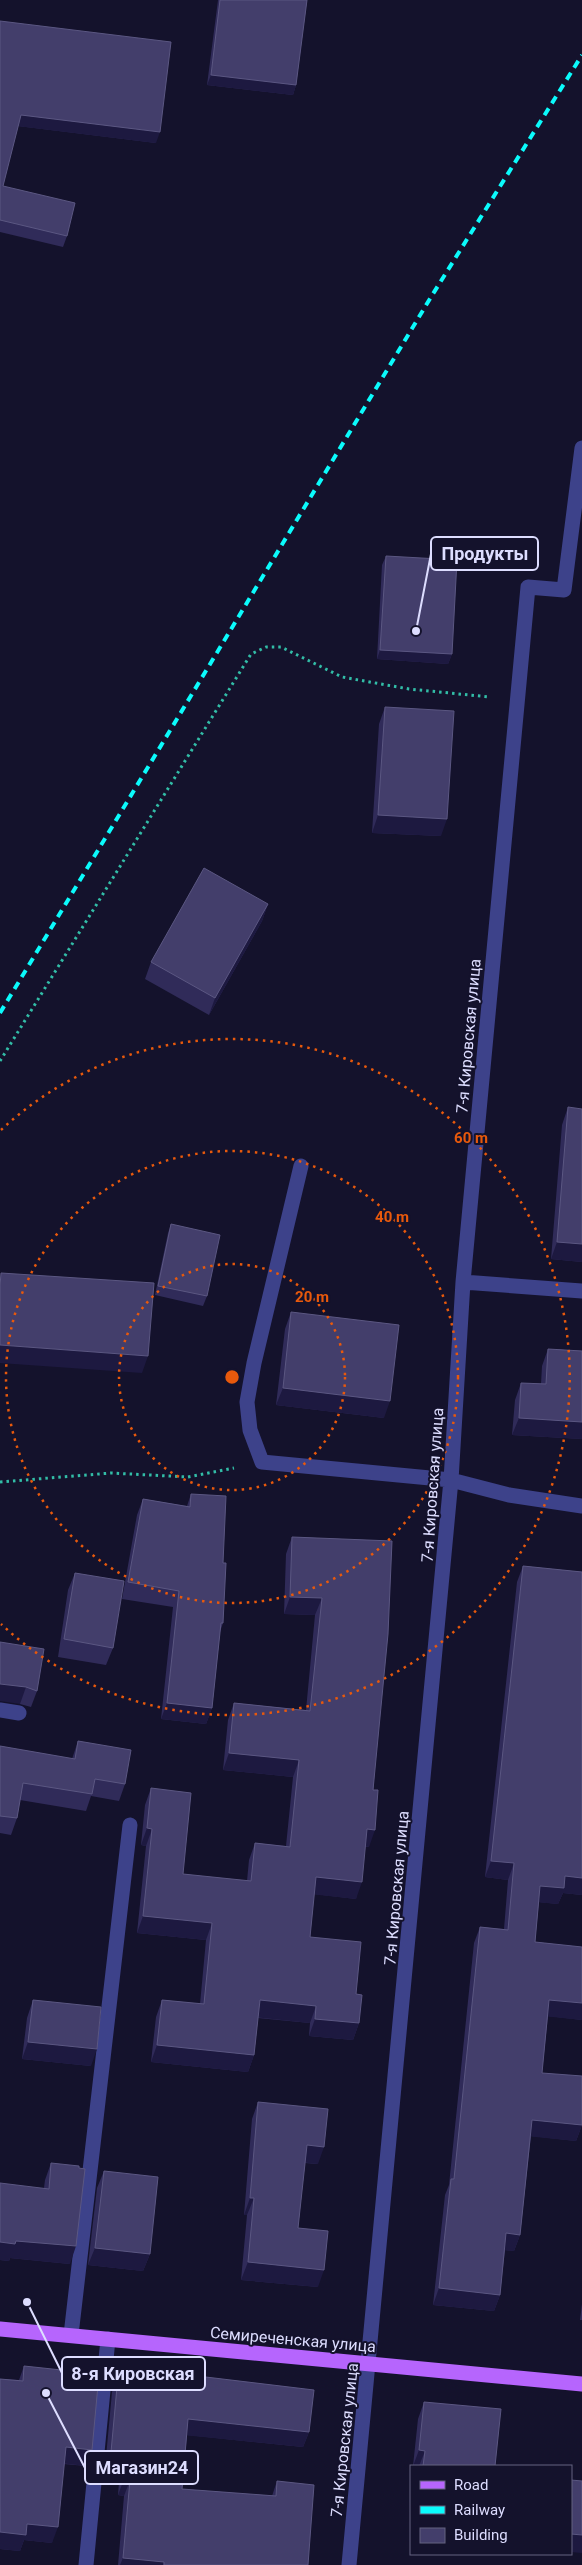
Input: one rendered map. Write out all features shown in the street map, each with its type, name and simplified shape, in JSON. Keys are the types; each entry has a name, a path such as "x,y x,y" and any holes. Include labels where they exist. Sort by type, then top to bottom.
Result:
{"main road":[{"name":"Семиреченская улица","path":"0,2328 582,2384"}],"street":[{"name":"7-я Кировская улица","path":"349,2565 451,1480 463,1282 528,586 564,590 582,448"},
{"path":"301,1166 254,1363 248,1402 250,1430 262,1462 451,1480 509,1495 582,1506"},
{"path":"463,1282 582,1291"},
{"path":"0,1710 19,1713"},
{"path":"71,2335 130,1825"},
{"path":"86,2565 108,2339"}],"path":[{"path":"0,1061 251,654 266,647 281,647 342,677 409,690 517,700"},
{"path":"0,1482 111,1473 188,1477 262,1462"}],"building":[{"path":"220,0 307,0 296,85 211,75"},
{"path":"0,21 171,42 160,132 21,115 3,186 75,203 67,236 0,220"},
{"path":"386,556 457,560 452,654 380,650"},
{"path":"385,707 454,711 447,819 378,815"},
{"path":"204,868 268,904 215,998 151,962"},
{"path":"568,1107 582,1109 582,1244 557,1242"},
{"path":"171,1224 220,1235 207,1296 158,1286"},
{"path":"1,1273 154,1283 148,1356 0,1345"},
{"path":"291,1312 399,1325 390,1401 283,1388"},
{"path":"548,1349 582,1351 582,1422 519,1418 521,1383 546,1384"},
{"path":"191,1494 226,1496 223,1563 226,1563 223,1623 221,1623 212,1708 167,1703 179,1591 128,1582 143,1499 190,1507"},
{"path":"292,1537 392,1541 388,1634 373,1790 378,1790 375,1830 367,1829 362,1882 316,1877 310,1937 361,1942 356,1994 362,1995 359,2023 315,2019 316,2006 260,2000 254,2055 157,2045 162,2000 204,2004 212,1923 143,1916 152,1829 147,1828 151,1788 191,1793 183,1874 251,1881 255,1843 290,1847 299,1760 229,1753 234,1703 310,1711 322,1598 290,1597"},
{"path":"523,1566 582,1572 582,1878 565,1876 564,1888 540,1886 535,1942 582,1947 582,2003 549,2000 542,2073 582,2076 582,2125 532,2120 520,2235 506,2233 500,2295 439,2288 451,2179 454,2179 480,1927 508,1930 514,1863 491,1861"},
{"path":"75,1573 124,1581 113,1648 64,1639"},
{"path":"0,1642 44,1649 37,1691 26,1687 0,1684"},
{"path":"78,1741 131,1750 125,1784 95,1779 92,1794 23,1783 17,1818 0,1816 0,1746 75,1759"},
{"path":"33,2000 101,2007 97,2049 28,2042"},
{"path":"258,2102 328,2109 324,2147 307,2145 298,2228 328,2231 324,2270 248,2262 254,2198 250,2198"},
{"path":"51,2163 79,2166 79,2168 85,2169 76,2246 16,2241 15,2244 0,2242 0,2183 49,2189"},
{"path":"104,2171 158,2177 150,2254 95,2248"},
{"path":"24,2366 99,2374 92,2450 66,2447 58,2527 27,2524 26,2535 0,2532 0,2379 23,2381"},
{"path":"139,2369 314,2390 309,2432 188,2419 182,2489 276,2496 277,2481 314,2485 308,2565 164,2565 164,2562 123,2558 130,2480 124,2479 126,2454 111,2452 118,2376 138,2379"},
{"path":"424,2402 501,2409 495,2465 423,2465 425,2451 419,2450"},
{"path":"572,2480 582,2481 582,2535 572,2534"}],"railway":[{"path":"0,1013 431,297 582,55"}],"place":[{"name":"Продукты","path":"416,631"},
{"name":"8-я Кировская","path":"27,2302"},
{"name":"Магазин24","path":"46,2393"}]}
